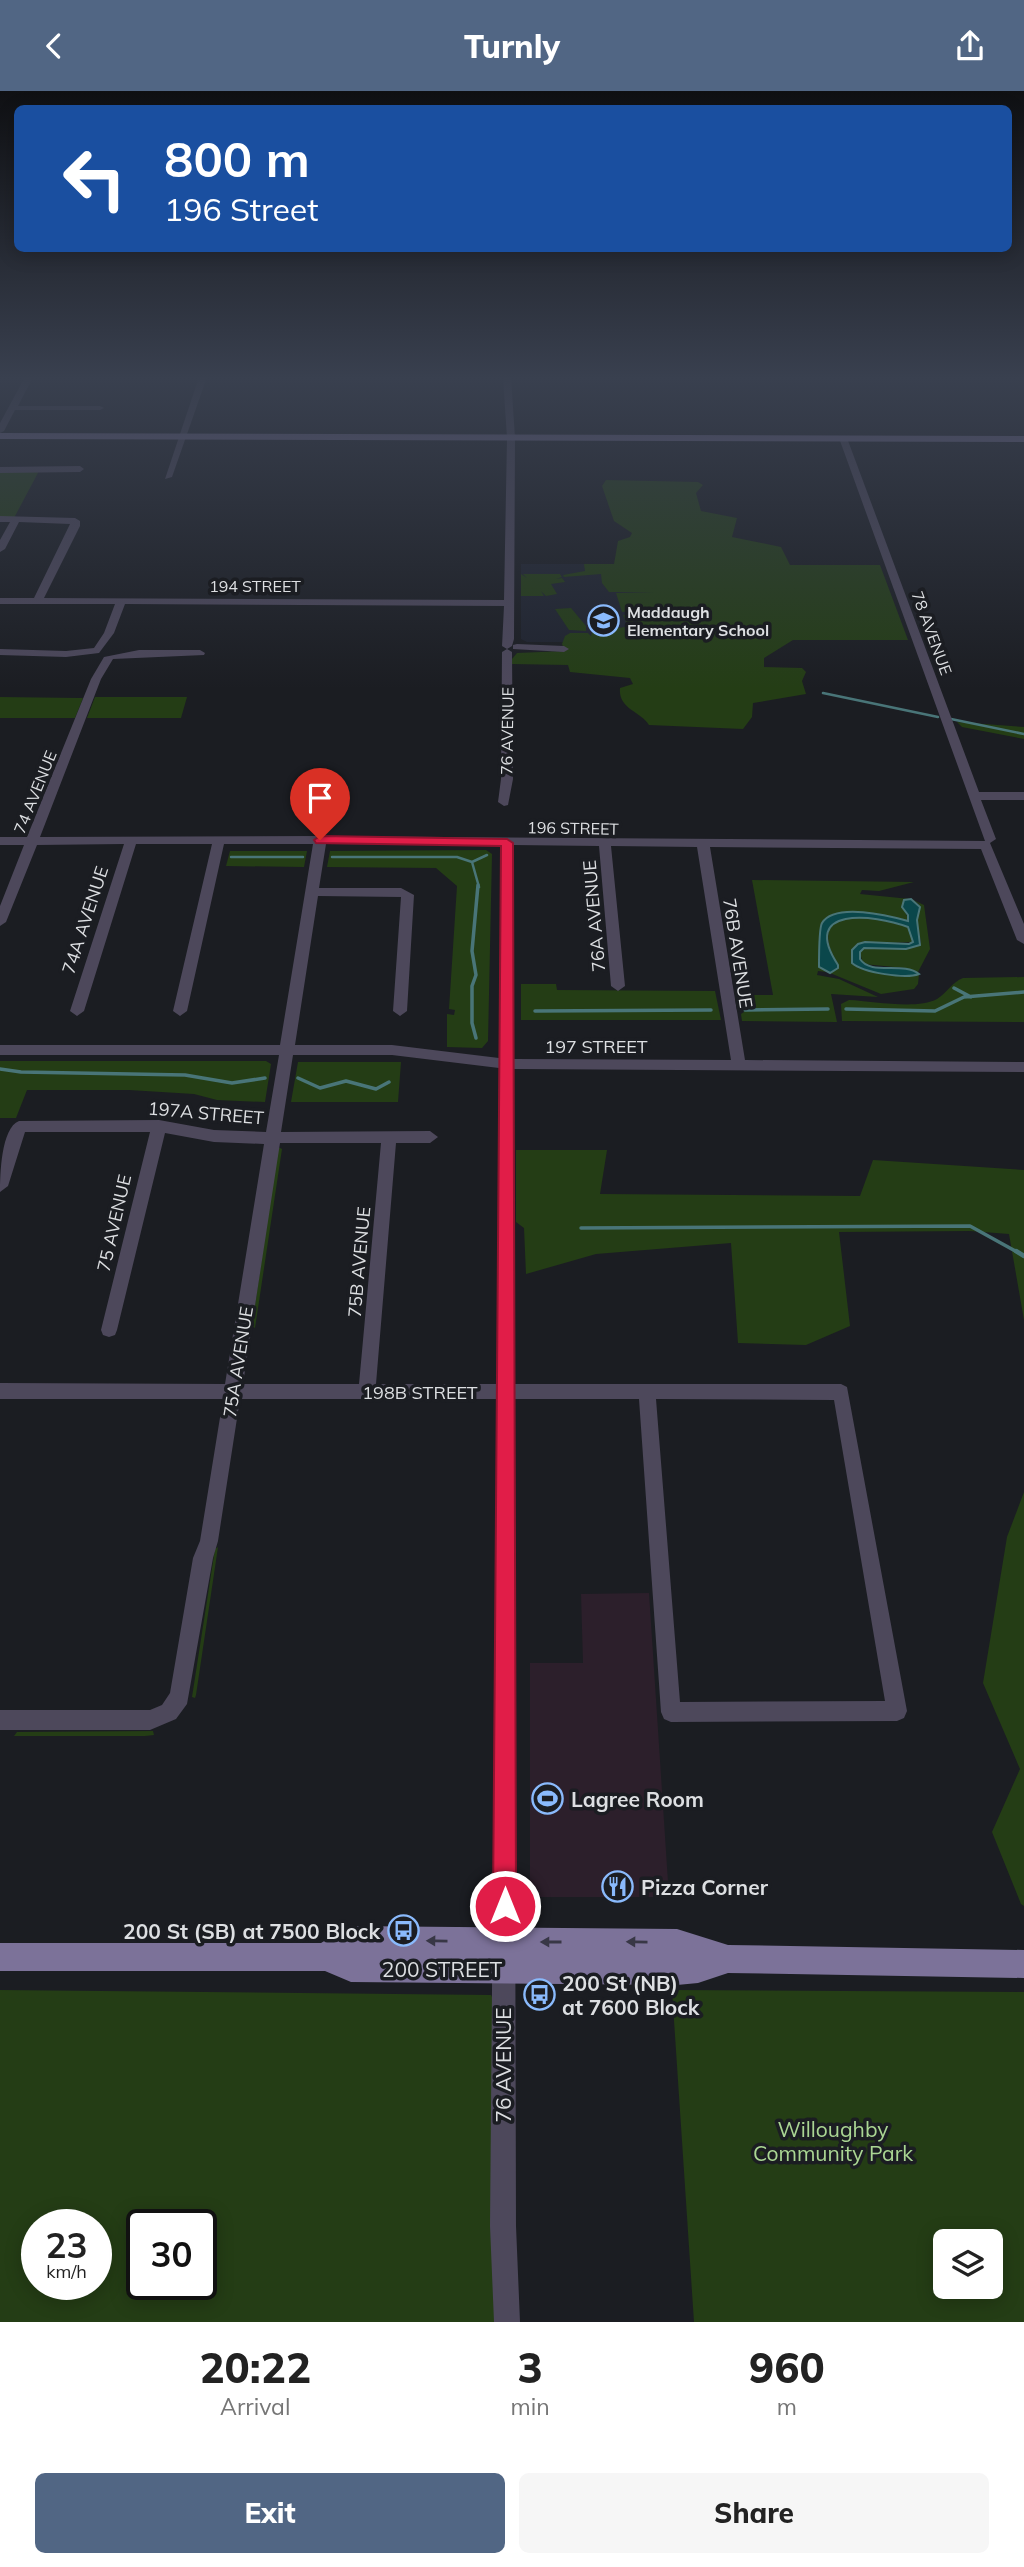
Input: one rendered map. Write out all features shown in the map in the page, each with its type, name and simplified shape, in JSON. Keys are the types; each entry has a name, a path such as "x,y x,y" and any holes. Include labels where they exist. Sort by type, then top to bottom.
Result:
{"main road":[{"name":"200 STREET","path":"0,1957 324,1957 351,1968 504,1956 677,1971 698,1969 728,1959 1024,1964"}],"street":[{"name":"76 AVENUE","path":"504,802 511,649 511,481"},
{"name":"78 AVENUE","path":"858,481 1024,940"},
{"path":"0,519 75,521 38,601"},
{"path":"0,549 16,519"},
{"name":"194 STREET","path":"0,601 510,603"},
{"name":"74 AVENUE","path":"0,922 99,674 109,633 121,601"},
{"path":"511,649 564,649"},
{"path":"0,652 200,653"},
{"path":"974,796 1024,796"},
{"name":"74A AVENUE","path":"77,1011 131,840"},
{"path":"180,1011 219,840"},
{"name":"75A AVENUE","path":"0,1720 139,1721 156,1718 174,1708 182,1689 203,1558 209,1541 230,1392 243,1330 320,840"},
{"name":"196 STREET","path":"0,842 988,842"},
{"name":"76 AVENUE","path":"507,843 503,2226 507,2322"},
{"name":"76A AVENUE","path":"605,844 618,986"},
{"name":"76B AVENUE","path":"703,844 739,1066"},
{"path":"0,879 17,878"},
{"path":"310,893 407,894 400,1011"},
{"name":"197 STREET","path":"0,1050 391,1050 505,1064 1024,1067"},
{"name":"197A STREET","path":"0,1186 19,1127 159,1126 222,1137 430,1137"},
{"name":"75 AVENUE","path":"109,1330 159,1126"},
{"name":"75B AVENUE","path":"367,1391 389,1137"},
{"name":"198B STREET","path":"0,1391 647,1391 841,1392 897,1711 671,1712 647,1391"}],"shaded area":[{"name":"Maddaugh Elementary School","path":"521,564 678,564 690,642 527,642 521,639"},
{"path":"649,1593 669,1897 530,1897 530,1663 583,1663 581,1594"}],"green space":[{"path":"0,481 34,481 14,518 0,518"},
{"path":"605,481 698,482 703,485 696,493 701,511 737,518 732,537 781,547 790,565 880,565 908,640 793,640 764,658 764,667 802,668 806,672 802,681 806,694 753,703 752,717 743,729 649,725 622,701 620,688 633,684 630,678 570,672 568,665 512,664 517,653 565,651 562,644 565,636 570,633 588,633 591,636 592,632 625,627 628,636 633,638 623,615 633,615 633,625 636,627 637,614 634,611 622,612 616,593 654,592 609,592 602,583 601,574 563,575 585,571 584,564 614,564 618,541 630,537 632,533 614,521 602,486"},
{"path":"521,574 527,578 523,574 560,574 562,577 556,579 562,578 565,582 551,584 557,594 546,596 541,591 544,596 521,596"},
{"path":"571,608 586,626 586,631 569,630 555,609"},
{"path":"0,697 83,698 75,718 0,718"},
{"path":"95,697 187,697 181,718 87,718"},
{"path":"957,722 1024,727 1024,739 962,727"},
{"path":"486,850 492,854 488,1041 482,1048 447,1047 447,1014 454,1015 455,1010 449,1009 457,886 436,868 327,867 330,851"},
{"path":"230,851 307,851 304,867 226,866"},
{"path":"752,880 914,882 879,891 862,890 860,894 910,899 905,899 904,909 909,921 886,915 854,913 832,919 820,927 821,953 818,965 827,972 818,971 817,975 839,979 878,997 831,994 837,1022 742,1021 742,995 773,995"},
{"path":"911,899 924,905 930,949 918,972 863,964 860,952 864,948 906,949 921,943 917,920 919,904"},
{"path":"871,917 908,927 913,942 858,944 858,968 907,977 919,974 918,984 914,989 881,994 830,973 838,965 828,940 831,924 845,919"},
{"path":"1024,977 1024,1022 842,1021 841,1004 849,1000 918,1004 937,999 963,978"},
{"path":"521,984 556,984 557,990 715,991 721,1020 521,1020"},
{"path":"0,1061 266,1061 271,1064 265,1102 217,1100 194,1094 129,1090 27,1090 16,1118 0,1118"},
{"path":"298,1062 401,1062 398,1102 291,1102"},
{"path":"278,1147 282,1149 255,1328 252,1326"},
{"path":"516,1150 607,1150 600,1194 860,1196 873,1160 1024,1170 1024,1320 1009,1234 970,1231 839,1232 850,1326 806,1345 738,1343 731,1243 596,1254 526,1274 524,1228 516,1222"},
{"path":"1024,1492 1024,1906 992,1832 1020,1769 983,1683 1007,1537"},
{"path":"218,1547 195,1698 192,1697 215,1549"},
{"path":"153,1731 154,1735 145,1736 14,1736 17,1732"},
{"path":"0,1990 491,1995 494,2001 497,2322 0,2322"},
{"name":"Willoughby Community Park","path":"672,1990 1024,1992 1024,2322 694,2322"}],"water":[{"path":"911,899 920,907 917,920 920,945 906,949 864,948 860,952 860,959 872,967 912,970 919,974 885,974 865,970 852,963 852,950 858,944 913,942 908,927 877,919 846,919 834,924 828,932 828,946 838,968 830,973 819,967 821,926 829,917 838,913 863,912 908,921 908,915 902,907 904,900"}],"waterway":[{"path":"823,693 938,717"},
{"path":"951,719 1024,734"},
{"path":"472,862 487,855"},
{"path":"231,857 303,857"},
{"path":"332,857 457,857 472,862"},
{"path":"472,862 479,887"},
{"path":"476,1038 472,1023 472,986 476,975 472,951 478,885"},
{"path":"954,988 970,996"},
{"path":"970,996 1024,992"},
{"path":"846,1009 935,1011 970,996"},
{"path":"745,1010 828,1009"},
{"path":"535,1011 711,1010"},
{"path":"0,1069 21,1072 185,1075 232,1083 265,1078"},
{"path":"298,1078 320,1088 346,1081 376,1089 389,1082"},
{"path":"581,1228 970,1226 1019,1253"},
{"path":"1016,1251 1024,1256"}],"place":[{"name":"Maddaugh Elementary School","path":"604,621"},
{"name":"Lagree Room","path":"548,1799"},
{"name":"Pizza Corner","path":"618,1887"},
{"name":"200 St (SB) at 7500 Block","path":"403,1931"},
{"name":"200 St (NB) at 7600 Block","path":"539,1995"}],"route":[{"path":"320,840 507,843 505,1906"}]}
